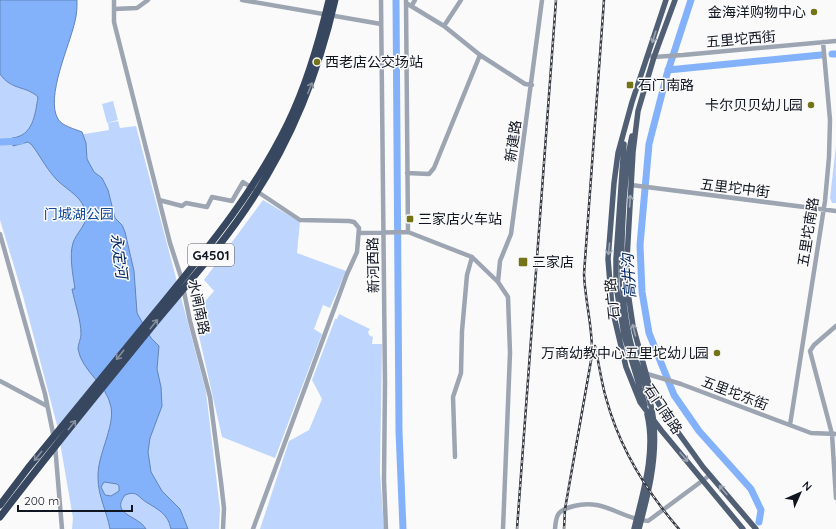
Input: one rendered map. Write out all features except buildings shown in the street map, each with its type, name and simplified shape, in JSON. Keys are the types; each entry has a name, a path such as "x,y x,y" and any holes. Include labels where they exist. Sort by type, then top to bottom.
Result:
{"highway":[{"name":"G4501","path":"0,506 28,468 203,254 247,196 277,146 298,100 316,51 328,0"},
{"name":"G4501","path":"0,517 30,477 213,252 252,199 282,148 304,102 322,54 335,0"}],"main road":[{"name":"石门南路","path":"666,0 638,111 631,185 627,259 627,286 633,326 650,388 662,410 710,475 756,529"},
{"name":"石门南路","path":"675,0 632,102 618,153 608,259 612,308 626,367 640,402 660,430 743,529"},
{"name":"石广路","path":"638,111 628,152 621,243 621,278 624,311 631,342 649,400 654,424 654,452 651,482 639,529"},
{"name":"石广路","path":"626,128 621,159 616,285 624,335 642,393 648,421 650,445 647,471 634,529"}],"street":[{"name":"水闸南路","path":"114,0 114,22 170,243 181,273 190,321 210,397 224,508 223,529"},
{"path":"114,9 137,8 148,0"},
{"path":"242,0 381,24"},
{"name":"新河西路","path":"381,0 385,375 384,480 386,529"},
{"path":"412,5 415,0"},
{"path":"444,26 461,0"},
{"name":"新建路","path":"498,282 500,261 511,234 532,85 542,0"},
{"path":"406,1 444,26 480,55 525,84 532,85"},
{"path":"406,1 408,232"},
{"name":"五里坨西街","path":"651,56 682,55 836,41"},
{"name":"五里坨南路","path":"790,425 823,210 829,157 830,120 823,42"},
{"path":"407,173 429,174 434,168 480,55"},
{"path":"159,200 182,206 186,203 207,207 212,197 232,201 243,182 300,220 354,222 359,228 357,252 347,274 253,529"},
{"name":"五里坨中街","path":"631,185 836,211"},
{"path":"359,233 408,232 472,257 498,282 508,297 510,353 503,529"},
{"path":"0,234 48,406 57,458 62,529"},
{"path":"455,458 453,397 462,374 462,331 467,275 472,257"},
{"path":"836,326 814,345 810,351 834,434 836,498"},
{"name":"五里坨东街","path":"626,367 681,384 811,433 834,434"},
{"path":"0,381 48,406"},
{"path":"555,529 556,517 560,511 581,504 592,503 648,521 710,475"}],"green space":[{"name":"门城湖公园","path":"0,74 9,83 33,93 38,97 34,116 29,128 26,133 15,138 36,142 109,130 108,123 118,121 120,128 136,126 206,392 220,509 219,529 72,529 73,518 57,425 23,296 0,220"},
{"path":"113,101 118,120 107,123 102,104"},
{"path":"836,145 836,203 832,203 830,198"},
{"path":"263,200 300,222 297,253 346,271 330,308 323,305 314,329 322,334 275,458 222,437 194,314 214,291 204,280"},
{"path":"339,314 370,329 368,332 369,335 373,337 372,344 382,344 380,472 384,529 260,529 289,441 309,430 322,399 312,380 335,319 337,319"}],"water":[{"name":"永定河","path":"0,0 77,0 76,18 56,85 54,98 55,109 60,121 82,132 86,143 87,159 94,172 102,178 108,190 115,218 122,225 125,232 134,271 137,313 151,338 159,346 157,369 161,387 162,406 150,438 148,452 151,472 162,491 180,509 188,529 171,529 168,520 162,513 132,493 125,495 121,502 121,507 123,511 142,524 146,529 110,529 99,491 98,469 111,423 111,407 105,391 84,365 80,357 78,345 81,336 81,329 72,289 75,289 71,254 74,239 86,219 85,209 79,199 61,184 47,168 32,145 28,142 13,146 12,138 24,133 32,124 38,97 33,93 9,83 0,74","holes":["104,482 117,484 119,486 119,491 111,496 105,495 101,487"]}],"waterway":[{"path":"396,0 399,431 403,529"},
{"name":"高井沟","path":"691,0 667,74 649,144 640,245 642,292 649,333 674,395 699,431 751,489 761,510 759,522"},
{"path":"668,70 821,55"},
{"path":"0,142 21,141"}],"railway":[{"path":"517,529 556,0"},
{"path":"564,529 565,509 592,355 584,274 604,0"},
{"path":"595,346 606,398 626,451 645,484 679,529"}],"place":[{"name":"金海洋购物中心","path":"814,12"},
{"name":"西老店公交场站","path":"317,62"},
{"name":"石门南路","path":"630,85"},
{"name":"卡尔贝贝幼儿园","path":"811,105"},
{"name":"三家店火车站","path":"410,219"},
{"name":"三家店","path":"523,262"},
{"name":"万商幼教中心五里坨幼儿园","path":"717,353"}]}
